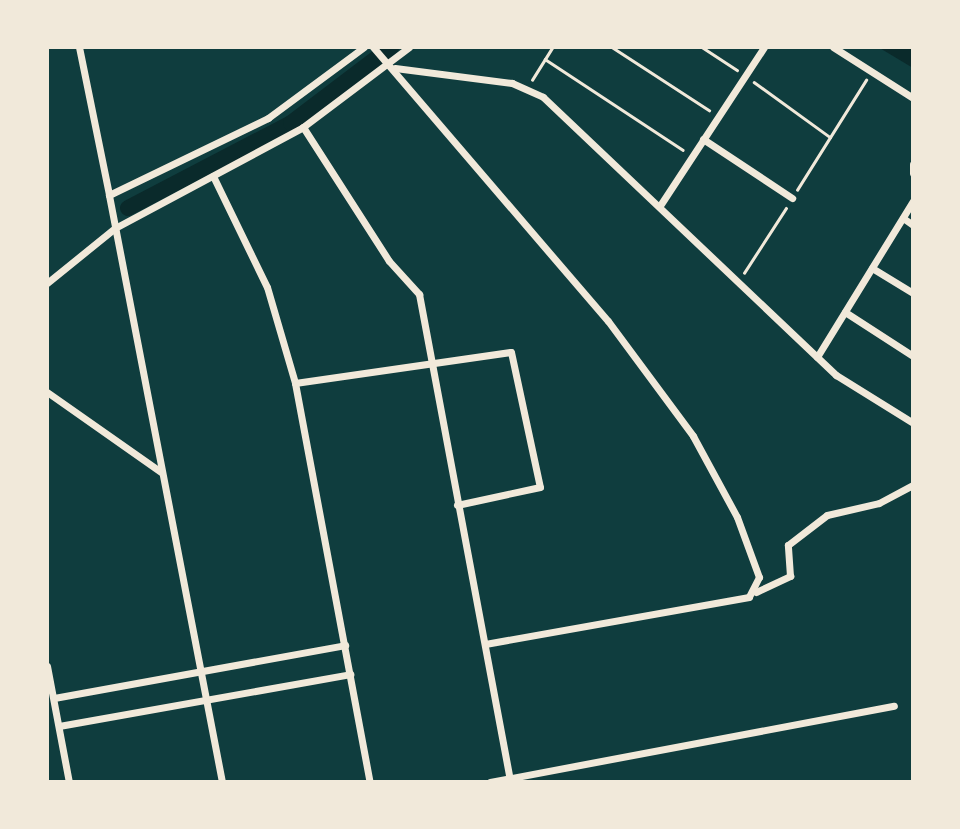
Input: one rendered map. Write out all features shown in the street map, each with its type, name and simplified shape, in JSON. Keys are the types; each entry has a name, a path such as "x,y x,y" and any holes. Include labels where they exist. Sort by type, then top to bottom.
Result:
{"street":[{"path":"79,47 204,701 222,782"},
{"path":"109,195 268,118 364,47"},
{"path":"47,283 115,228 303,127 390,64 409,47"},
{"path":"661,204 764,47"},
{"path":"833,47 913,98"},
{"path":"374,48 608,321 693,436 737,517 759,576 752,594"},
{"path":"390,64 527,88 661,204 817,357 913,423"},
{"path":"303,127 389,261 419,294 509,780"},
{"path":"704,139 792,198"},
{"path":"913,164 913,173"},
{"path":"213,176 267,287 295,383 370,782"},
{"path":"817,357 913,201"},
{"path":"903,218 913,225"},
{"path":"872,268 913,293"},
{"path":"845,312 913,356"},
{"path":"295,383 431,360 511,352 542,474 536,490 457,505"},
{"path":"47,392 161,472"},
{"path":"485,644 752,594 790,576 790,542 827,515 878,503 913,485"},
{"path":"54,698 345,645"},
{"path":"47,666 69,782"},
{"path":"59,726 350,674"},
{"path":"489,782 894,706"}],"path":[{"path":"527,88 553,47"},
{"path":"612,47 719,116"},
{"path":"702,47 830,137"},
{"path":"545,59 692,156"},
{"path":"739,281 871,71"}],"water":[{"path":"878,47 913,47 913,68"}],"waterway":[{"path":"128,208 291,123 391,47"}]}
